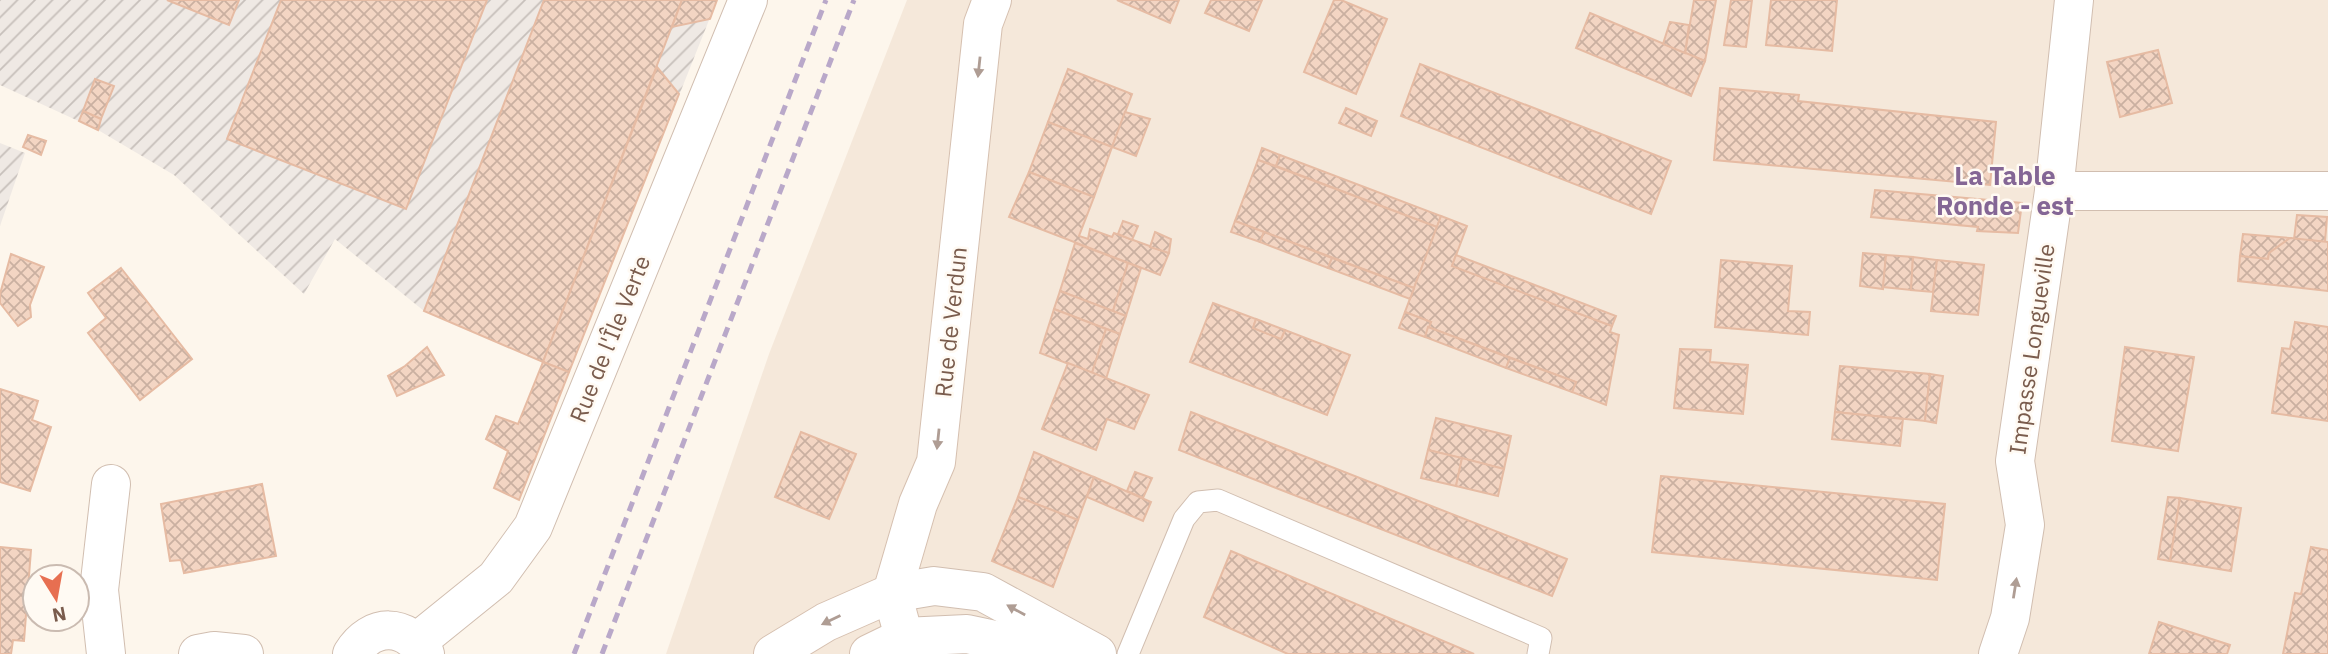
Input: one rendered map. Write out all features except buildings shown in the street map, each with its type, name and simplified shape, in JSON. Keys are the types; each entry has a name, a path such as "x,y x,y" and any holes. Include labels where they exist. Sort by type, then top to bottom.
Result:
{"street":[{"name":"Rue de l'Île Verte","path":"421,648 496,578 533,527 748,0"},
{"name":"Rue de Verdun","path":"892,593 918,504 936,462 984,23 992,0"},
{"name":"Impasse Longueville","path":"1998,654 2010,618 2025,524 2015,461 2054,191 2074,0"},
{"path":"2054,191 2328,191"},
{"path":"106,654 99,590 111,484"},
{"path":"773,654 826,622 892,593 934,586 983,592 1097,654"},
{"path":"892,593 904,637"},
{"path":"352,654 370,635 380,631 394,630 409,635 421,648"},
{"path":"869,654 904,637 967,634 1060,654"},
{"path":"198,654 214,651 244,654"}],"lane":[{"path":"1128,654 1184,519 1198,502 1218,500 1541,638 1538,654"}],"shaded area":[{"path":"0,0 717,0 569,372 424,311 335,239 304,294 174,175 98,130 0,85"},
{"path":"907,0 2328,0 2328,654 666,654 769,354"},
{"path":"0,143 25,153 0,226"}],"railway":[{"path":"574,654 826,0"},
{"path":"602,654 854,0"}],"district":[{"name":"La Table Ronde - est","path":"2005,191"}]}
